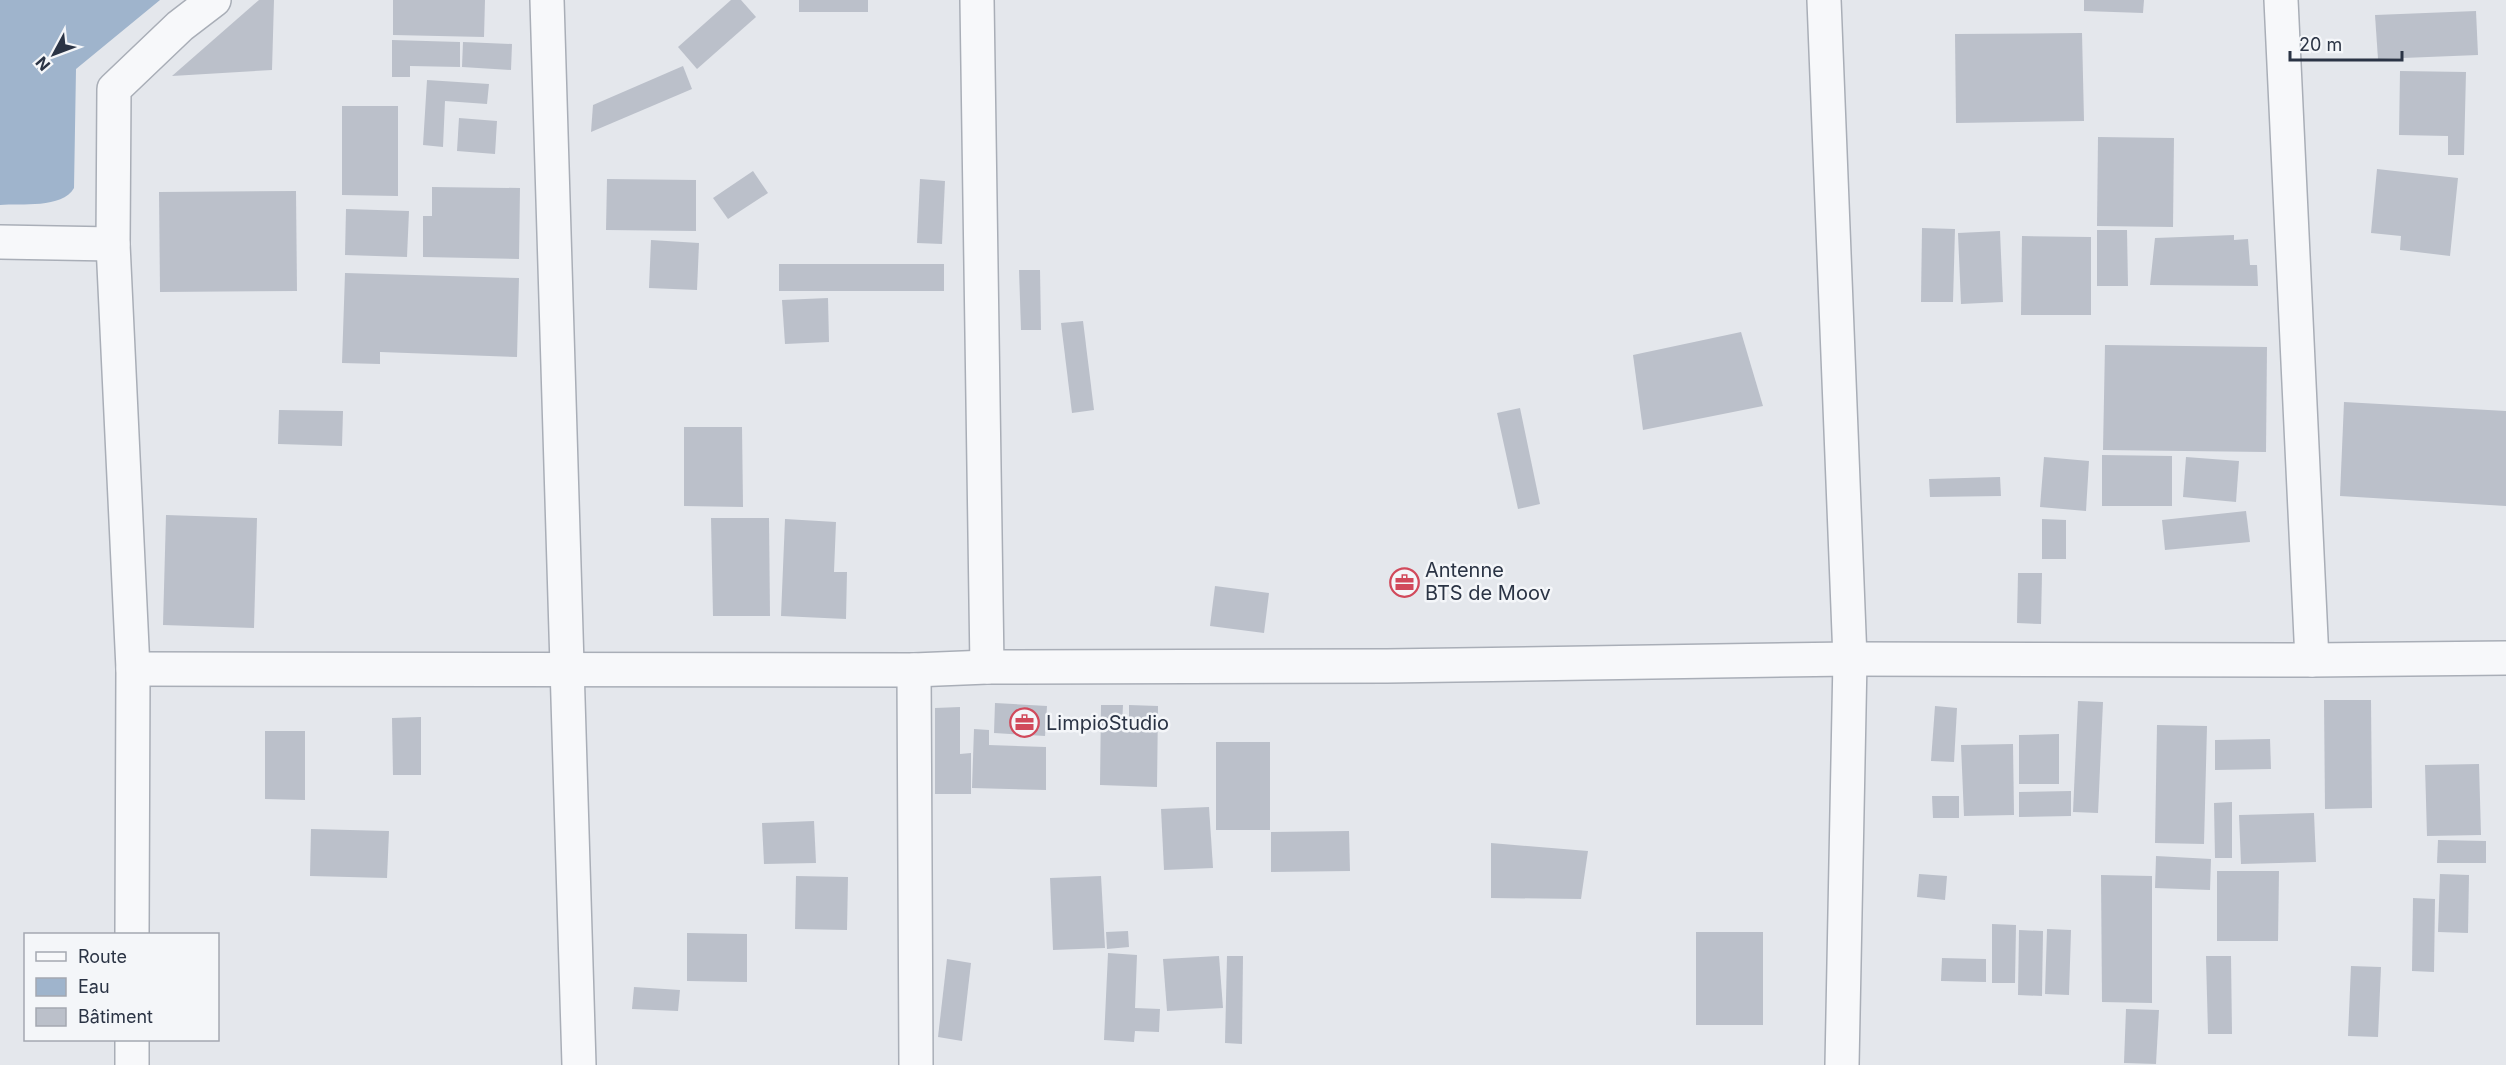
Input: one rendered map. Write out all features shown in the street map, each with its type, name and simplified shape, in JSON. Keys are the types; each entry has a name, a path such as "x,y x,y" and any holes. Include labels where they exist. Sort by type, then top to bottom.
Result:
{"street":[{"path":"132,933 133,669 113,244 114,89 180,26 214,0"},
{"path":"547,0 565,670 579,1065"},
{"path":"977,0 987,667"},
{"path":"1824,0 1850,659 1842,1065"},
{"path":"2281,0 2312,660"},
{"path":"0,242 113,244"},
{"path":"133,669 914,670 987,667 1387,666 1850,659 2506,658"},
{"path":"914,670 916,1065"},
{"path":"132,1041 132,1065"}],"water":[{"path":"0,0 160,0 76,69 74,188 68,195 51,202 0,205"}],"building":[{"path":"259,0 274,0 272,70 172,76"},
{"path":"393,0 485,0 484,37 393,35"},
{"path":"731,0 741,0 756,17 697,69 678,47"},
{"path":"799,0 868,0 868,12 799,12"},
{"path":"2084,0 2144,0 2143,13 2084,11"},
{"path":"2476,11 2478,55 2378,59 2375,15"},
{"path":"2082,33 2084,121 1956,123 1955,34"},
{"path":"392,40 460,42 460,67 410,66 410,77 392,77"},
{"path":"463,42 512,44 511,70 462,67"},
{"path":"683,66 692,89 591,132 593,105"},
{"path":"2400,71 2466,72 2464,155 2448,155 2448,136 2399,135"},
{"path":"427,80 489,84 487,104 445,101 443,147 423,145"},
{"path":"342,106 398,106 398,196 342,195"},
{"path":"459,118 497,121 495,154 457,151"},
{"path":"2098,137 2174,138 2173,227 2097,226"},
{"path":"2377,169 2458,178 2450,256 2400,250 2401,236 2371,233"},
{"path":"753,171 768,193 728,219 713,198"},
{"path":"607,179 696,180 696,231 606,230"},
{"path":"920,179 945,181 942,244 917,243"},
{"path":"432,187 520,188 519,259 423,257 423,216 432,216"},
{"path":"296,191 297,291 160,292 159,192"},
{"path":"346,209 409,211 407,257 345,255"},
{"path":"1922,228 1955,229 1953,302 1921,302"},
{"path":"2097,230 2127,230 2128,286 2097,286"},
{"path":"2000,231 2003,302 1961,304 1958,233"},
{"path":"2234,235 2234,240 2248,239 2250,265 2257,265 2258,286 2150,285 2155,238"},
{"path":"2022,236 2091,237 2091,315 2021,315"},
{"path":"651,240 699,243 697,290 649,288"},
{"path":"779,264 944,264 944,291 779,291"},
{"path":"1019,270 1040,270 1041,330 1021,330"},
{"path":"345,273 519,278 517,357 380,352 380,364 342,363"},
{"path":"828,298 829,342 785,344 782,300"},
{"path":"1083,321 1094,410 1072,413 1061,323"},
{"path":"1741,332 1763,406 1643,430 1633,355"},
{"path":"2105,345 2267,347 2266,452 2103,450"},
{"path":"2344,402 2506,411 2506,506 2340,496"},
{"path":"1520,408 1540,504 1518,509 1497,413"},
{"path":"279,410 343,411 342,446 278,444"},
{"path":"684,427 742,427 743,507 684,506"},
{"path":"2102,455 2172,456 2172,506 2102,506"},
{"path":"2044,457 2089,461 2086,511 2040,507"},
{"path":"2186,457 2239,461 2236,502 2183,497"},
{"path":"2000,477 2001,496 1930,497 1929,479"},
{"path":"2246,511 2250,542 2165,550 2162,520"},
{"path":"166,515 257,518 254,628 163,625"},
{"path":"711,518 769,518 770,616 713,616"},
{"path":"785,519 836,522 834,572 847,572 846,619 781,616"},
{"path":"2042,519 2066,520 2066,559 2042,559"},
{"path":"2018,573 2042,573 2041,624 2017,623"},
{"path":"1215,586 1269,593 1264,633 1210,626"},
{"path":"2324,700 2371,700 2372,808 2325,809"},
{"path":"2078,701 2103,702 2098,813 2073,812"},
{"path":"995,703 1047,706 1045,736 994,733"},
{"path":"1101,705 1123,705 1122,725 1129,725 1129,705 1158,706 1157,787 1100,785"},
{"path":"1935,706 1957,708 1954,762 1931,761"},
{"path":"960,707 960,754 971,753 971,794 935,794 935,708"},
{"path":"421,717 421,775 393,775 392,718"},
{"path":"2157,725 2207,726 2204,844 2155,843"},
{"path":"974,729 989,730 989,745 1046,747 1046,790 972,788"},
{"path":"265,731 305,731 305,800 265,799"},
{"path":"2059,734 2059,784 2019,784 2019,735"},
{"path":"2270,739 2271,769 2215,770 2215,740"},
{"path":"1216,742 1270,742 1270,830 1216,830"},
{"path":"2013,744 2014,815 1964,816 1961,745"},
{"path":"2479,764 2481,835 2427,836 2425,765"},
{"path":"2071,791 2071,816 2019,817 2019,792"},
{"path":"1932,796 1959,796 1959,818 1933,818"},
{"path":"2232,802 2232,858 2215,858 2214,803"},
{"path":"1209,807 1213,868 1164,870 1161,809"},
{"path":"2314,813 2316,862 2241,864 2239,815"},
{"path":"814,821 816,863 764,864 762,823"},
{"path":"311,829 389,831 387,878 310,876"},
{"path":"1349,831 1350,871 1271,872 1271,832"},
{"path":"2438,840 2486,841 2486,863 2437,863"},
{"path":"1491,843 1588,851 1581,899 1491,898"},
{"path":"2156,856 2211,859 2210,890 2155,888"},
{"path":"2217,871 2279,871 2278,941 2217,941"},
{"path":"1919,874 1947,876 1945,900 1917,897"},
{"path":"2440,874 2469,875 2468,933 2438,932"},
{"path":"2101,875 2152,876 2152,1003 2102,1002"},
{"path":"796,876 848,877 847,930 795,929"},
{"path":"1101,876 1105,948 1053,950 1050,878"},
{"path":"2413,898 2435,899 2434,972 2412,971"},
{"path":"1992,924 2016,925 2015,983 1992,983"},
{"path":"2047,929 2071,930 2069,995 2045,994"},
{"path":"2019,930 2043,931 2042,996 2018,995"},
{"path":"1128,931 1129,947 1107,949 1106,932"},
{"path":"1696,932 1763,932 1763,1025 1696,1025"},
{"path":"687,933 747,934 747,982 687,981"},
{"path":"1108,953 1137,955 1135,1008 1160,1009 1159,1032 1135,1031 1134,1042 1104,1040"},
{"path":"1219,956 1223,1008 1167,1011 1163,959"},
{"path":"1227,956 1243,956 1242,1044 1225,1043"},
{"path":"2206,956 2231,956 2232,1034 2208,1034"},
{"path":"1942,958 1986,959 1986,982 1941,981"},
{"path":"947,959 971,963 962,1041 938,1037"},
{"path":"2351,966 2381,967 2378,1037 2348,1036"},
{"path":"634,987 680,990 678,1011 632,1009"},
{"path":"2126,1009 2159,1010 2156,1064 2124,1063"}],"place":[{"name":"Antenne BTS de Moov","path":"1404,582"},
{"name":"LimpioStudio","path":"1025,723"}]}
